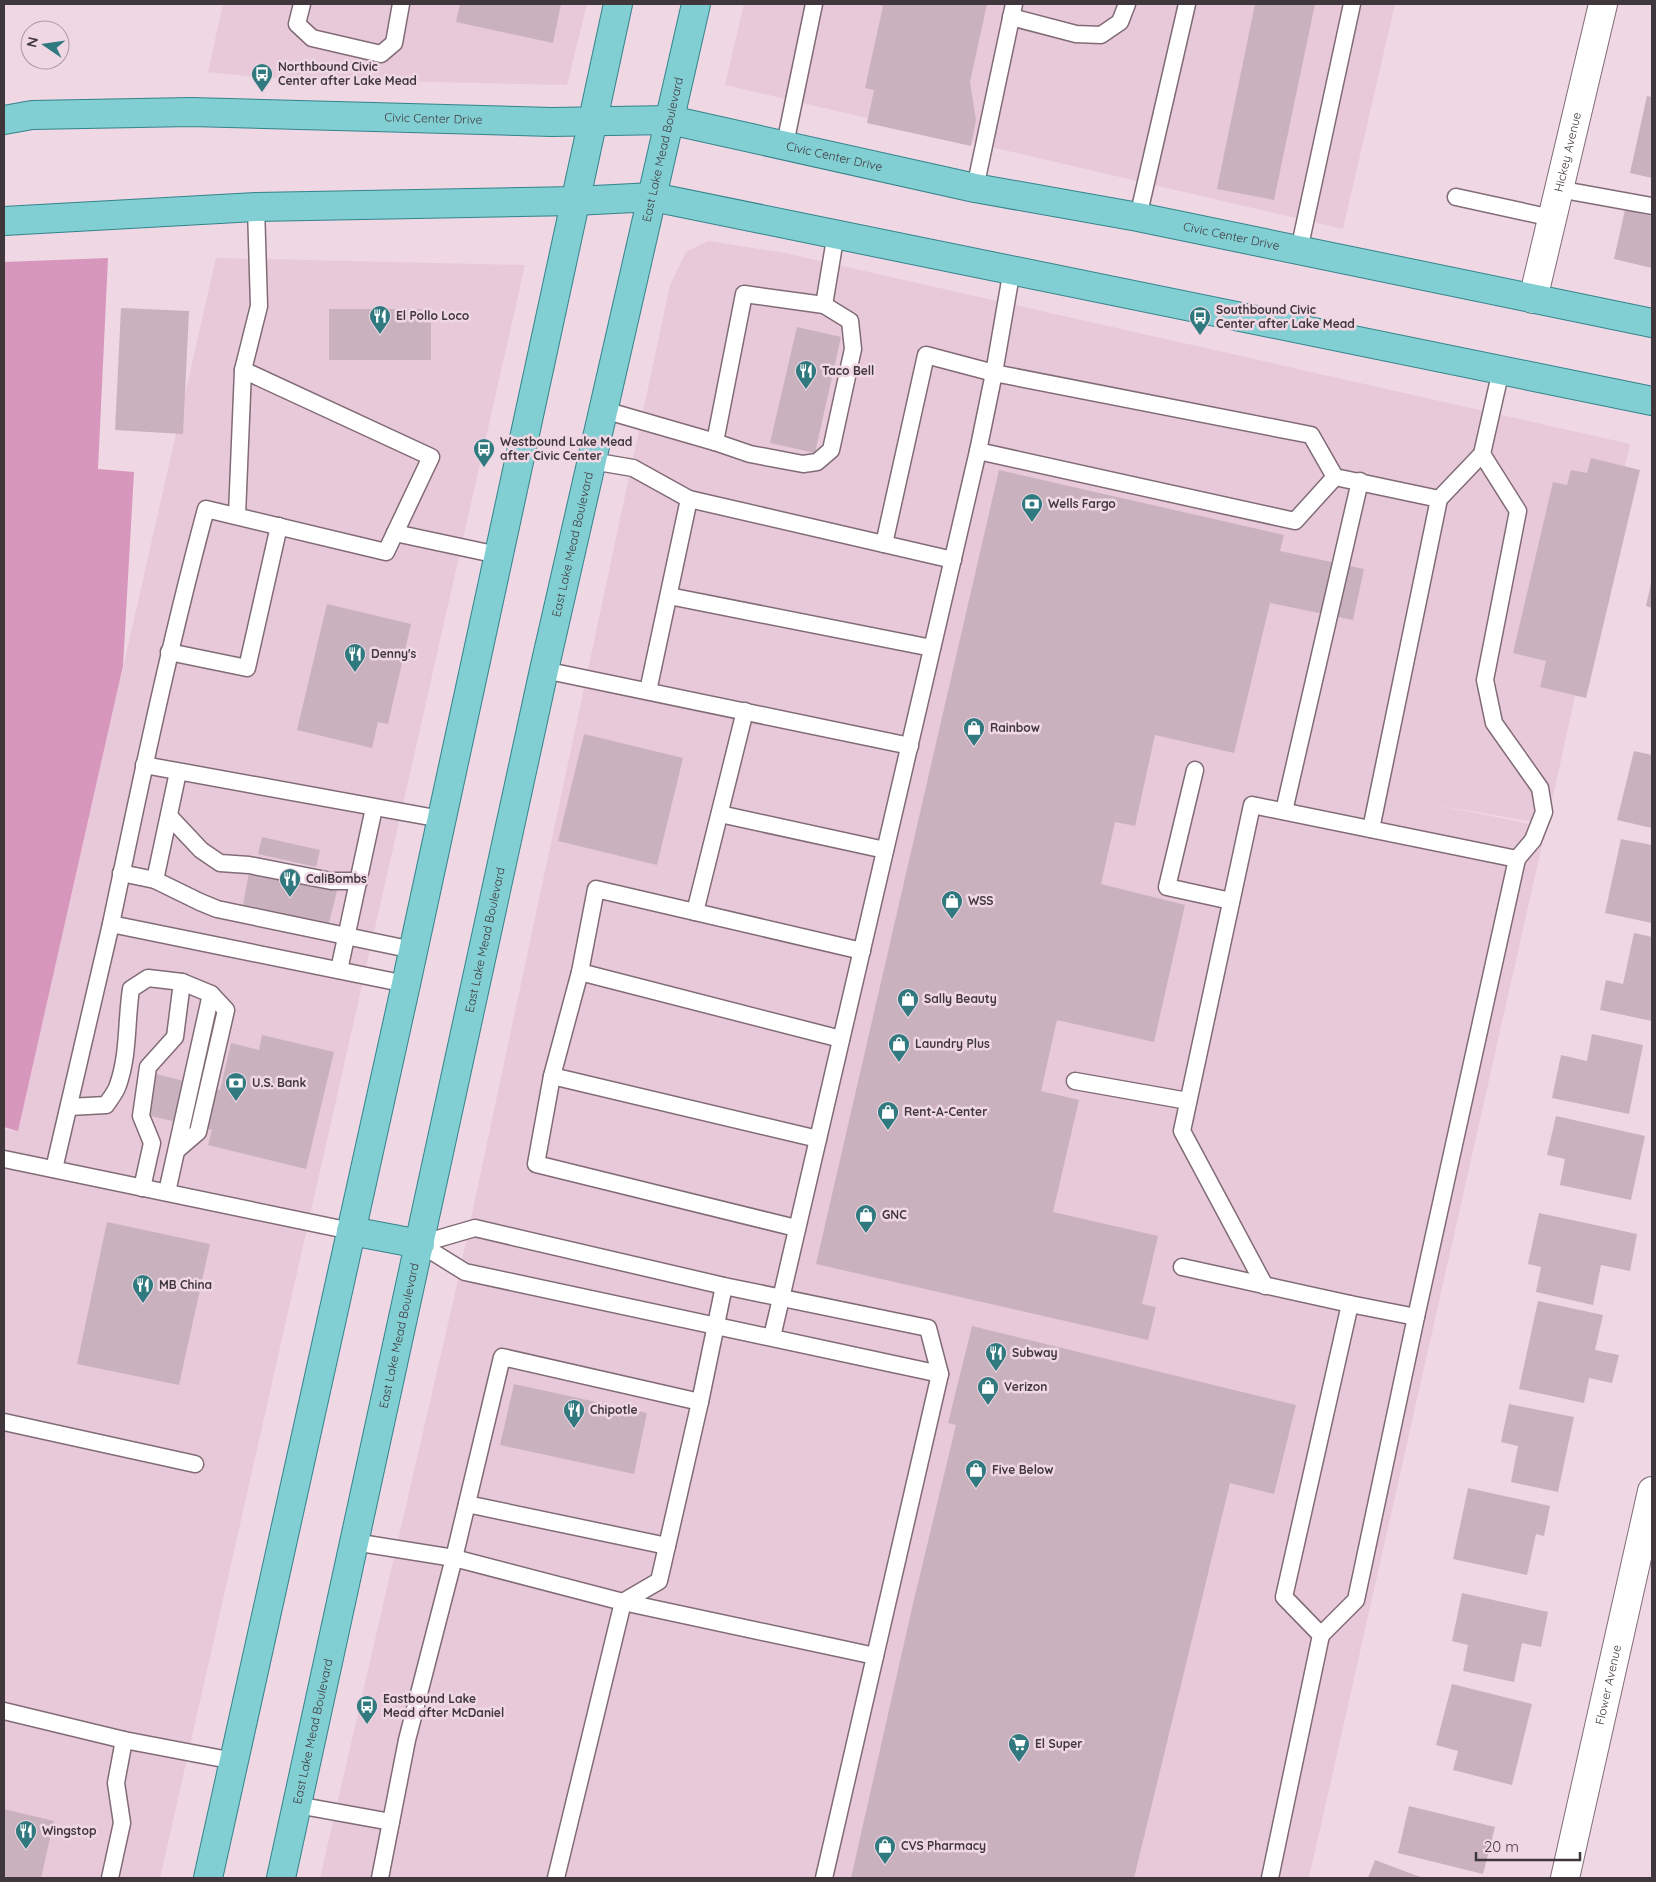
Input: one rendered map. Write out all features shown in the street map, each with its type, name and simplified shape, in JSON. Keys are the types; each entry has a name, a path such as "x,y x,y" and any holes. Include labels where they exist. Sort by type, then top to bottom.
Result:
{"main road":[{"path":"208,1878 406,984 618,4"},
{"name":"East Lake Mead Boulevard","path":"281,1878 544,670 696,4"},
{"name":"Civic Center Drive","path":"4,120 32,115 190,112 592,122 670,120 785,144 975,188 1138,217 1652,323"},
{"path":"4,221 256,207 575,201 652,197 836,233 1652,401"},
{"path":"351,1231 420,1244"}],"street":[{"name":"Hickey Avenue","path":"1532,299 1603,4"},
{"name":"Flower Avenue","path":"1565,1878 1652,1492"}],"lane":[{"path":"302,4 298,24 312,38 381,54 394,42 401,4"},
{"path":"785,144 814,4"},
{"path":"975,188 1013,10 1076,34 1101,35 1120,22 1127,4"},
{"path":"1138,217 1187,4"},
{"path":"1299,250 1352,4"},
{"path":"1558,189 1652,206"},
{"path":"1456,197 1552,218"},
{"path":"237,515 243,370 259,306 256,207"},
{"path":"824,306 836,233"},
{"path":"772,1338 796,1228 978,451 1012,269"},
{"path":"604,410 750,454 803,464 817,462 831,450 853,349 850,321 824,306 744,294 715,442"},
{"path":"884,544 926,355 994,373 1311,435 1336,476 1439,499"},
{"path":"54,1169 111,924 169,652 206,509 386,552 431,457 243,370"},
{"path":"1371,829 1439,499 1482,454 1501,370"},
{"path":"978,451 1295,520 1336,476"},
{"path":"1270,1878 1321,1635 1356,1600 1517,859 1533,840 1544,812 1540,788 1494,724 1485,680 1518,511 1482,454"},
{"path":"592,461 634,468 689,499 953,560"},
{"path":"1284,812 1360,481"},
{"path":"648,691 689,499"},
{"path":"169,652 247,668 279,526"},
{"path":"395,533 498,555"},
{"path":"669,596 932,648"},
{"path":"544,670 910,746"},
{"path":"695,912 745,711"},
{"path":"144,765 441,819"},
{"path":"1195,770 1167,887 1232,902"},
{"path":"155,880 178,772"},
{"path":"1265,1286 1182,1131 1252,805 1517,859"},
{"path":"339,970 374,808"},
{"path":"720,814 885,850"},
{"path":"169,816 202,850 220,862 249,865 331,881 358,881"},
{"path":"121,873 155,880 217,909 413,950"},
{"path":"796,1228 536,1164 552,1076 580,972 596,889 862,951"},
{"path":"111,924 406,984"},
{"path":"580,972 841,1039"},
{"path":"69,1107 106,1105 118,1087 127,1050 127,1018 131,989 148,978 182,982 211,994 167,1192"},
{"path":"142,1188 152,1143 141,1116 148,1067 175,1037 182,982"},
{"path":"552,1076 818,1139"},
{"path":"1075,1081 1188,1101"},
{"path":"4,1159 351,1231"},
{"path":"420,1244 475,1228 724,1286 928,1328 940,1374 824,1878"},
{"path":"420,1244 466,1272 940,1374"},
{"path":"1182,1268 1416,1317"},
{"path":"556,1878 622,1602 659,1581 700,1402 724,1286"},
{"path":"1321,1635 1284,1597 1350,1304"},
{"path":"380,1878 407,1740 454,1558 502,1357 700,1402"},
{"path":"4,1422 195,1464"},
{"path":"467,1504 667,1546"},
{"path":"354,1542 454,1558 622,1602 875,1656"},
{"path":"4,1711 124,1740 234,1761"},
{"path":"110,1878 122,1823 116,1783 124,1740"},
{"path":"297,1806 391,1822"}],"shaded area":[{"path":"223,4 587,4 567,85 266,78 208,72"},
{"path":"744,4 1395,4 1343,229 725,85"},
{"path":"708,241 785,253 1630,444 1547,824 1430,804 1546,827 1309,1878 320,1878 454,1298 670,285 686,252"},
{"path":"108,258 98,469 134,472 123,666 18,1131 4,1127 4,262"},
{"path":"216,258 525,265 160,1878 4,1878 4,1129 18,1130"}],"building":[{"path":"460,4 561,4 553,43 456,22"},
{"path":"878,4 987,4 970,82 976,120 971,146 867,123 874,90 865,88 883,6"},
{"path":"1255,4 1315,4 1274,200 1217,189"},
{"path":"1647,96 1652,97 1652,178 1630,173"},
{"path":"1625,210 1652,216 1652,268 1614,259"},
{"path":"121,308 189,311 183,434 115,430"},
{"name":"El Pollo Loco","path":"329,309 431,309 431,360 329,360"},
{"name":"Taco Bell","path":"797,327 841,337 815,453 770,443"},
{"path":"1591,458 1640,470 1586,698 1540,687 1546,661 1513,653 1553,482 1567,485 1571,470 1587,473"},
{"path":"999,470 1284,535 1280,551 1364,569 1353,620 1270,603 1234,753 1155,735 1135,826 1115,822 1101,884 1185,905 1154,1042 1057,1020 1041,1091 1079,1100 1053,1212 1158,1236 1142,1304 1156,1307 1148,1340 816,1264"},
{"path":"1652,583 1652,608 1646,606"},
{"name":"Denny's","path":"327,604 411,624 388,724 378,722 372,748 297,730"},
{"path":"584,734 683,758 657,865 558,841"},
{"path":"1634,751 1652,755 1652,828 1617,820"},
{"path":"262,837 320,850 316,867 258,854"},
{"path":"1621,839 1652,845 1652,923 1605,913"},
{"name":"CaliBombs","path":"249,872 337,891 329,923 243,905"},
{"path":"1634,933 1652,937 1652,1021 1600,1010 1606,980 1623,984"},
{"path":"1592,1034 1643,1045 1629,1114 1552,1098 1561,1055 1587,1061"},
{"name":"U.S. Bank","path":"262,1035 334,1052 306,1169 208,1145 212,1130 146,1115 156,1074 220,1090 231,1043 259,1050"},
{"path":"1556,1116 1645,1136 1631,1200 1560,1185 1565,1159 1547,1155"},
{"path":"1539,1213 1637,1234 1630,1271 1601,1265 1593,1305 1536,1292 1541,1267 1528,1264"},
{"name":"MB China","path":"107,1222 210,1244 179,1385 77,1364"},
{"path":"1538,1301 1603,1315 1595,1350 1619,1355 1612,1383 1589,1378 1584,1403 1519,1389"},
{"path":"972,1326 1296,1405 1274,1494 1230,1483 1134,1878 851,1878 912,1608 956,1425 948,1423"},
{"name":"Chipotle","path":"514,1384 647,1413 634,1474 500,1445"},
{"path":"1509,1404 1574,1417 1558,1492 1511,1482 1518,1446 1501,1442"},
{"path":"1468,1488 1550,1506 1544,1536 1536,1534 1527,1575 1453,1559"},
{"path":"1462,1593 1548,1612 1541,1647 1522,1643 1514,1682 1463,1671 1468,1645 1452,1641"},
{"path":"1452,1684 1532,1704 1512,1785 1453,1770 1458,1751 1436,1745"},
{"path":"1409,1806 1495,1827 1483,1874 1398,1853"},
{"name":"Wingstop","path":"4,1809 54,1821 41,1878 4,1878"},
{"path":"1375,1860 1423,1878 1368,1878"}],"place":[{"name":"Northbound Civic Center after Lake Mead","path":"262,93"},
{"name":"El Pollo Loco","path":"380,335"},
{"name":"Southbound Civic Center after Lake Mead","path":"1200,336"},
{"name":"Taco Bell","path":"806,390"},
{"name":"Westbound Lake Mead after Civic Center","path":"484,468"},
{"name":"Wells Fargo","path":"1032,523"},
{"name":"Denny's","path":"355,673"},
{"name":"Rainbow","path":"974,747"},
{"name":"CaliBombs","path":"290,898"},
{"name":"WSS","path":"952,920"},
{"name":"Sally Beauty","path":"908,1018"},
{"name":"Laundry Plus","path":"899,1063"},
{"name":"U.S. Bank","path":"236,1102"},
{"name":"Rent-A-Center","path":"888,1131"},
{"name":"GNC","path":"866,1234"},
{"name":"MB China","path":"143,1304"},
{"name":"Subway","path":"996,1372"},
{"name":"Verizon","path":"988,1406"},
{"name":"Chipotle","path":"574,1429"},
{"name":"Five Below","path":"976,1489"},
{"name":"Eastbound Lake Mead after McDaniel","path":"367,1725"},
{"name":"El Super","path":"1019,1763"},
{"name":"Wingstop","path":"26,1850"},
{"name":"CVS Pharmacy","path":"885,1865"}]}
